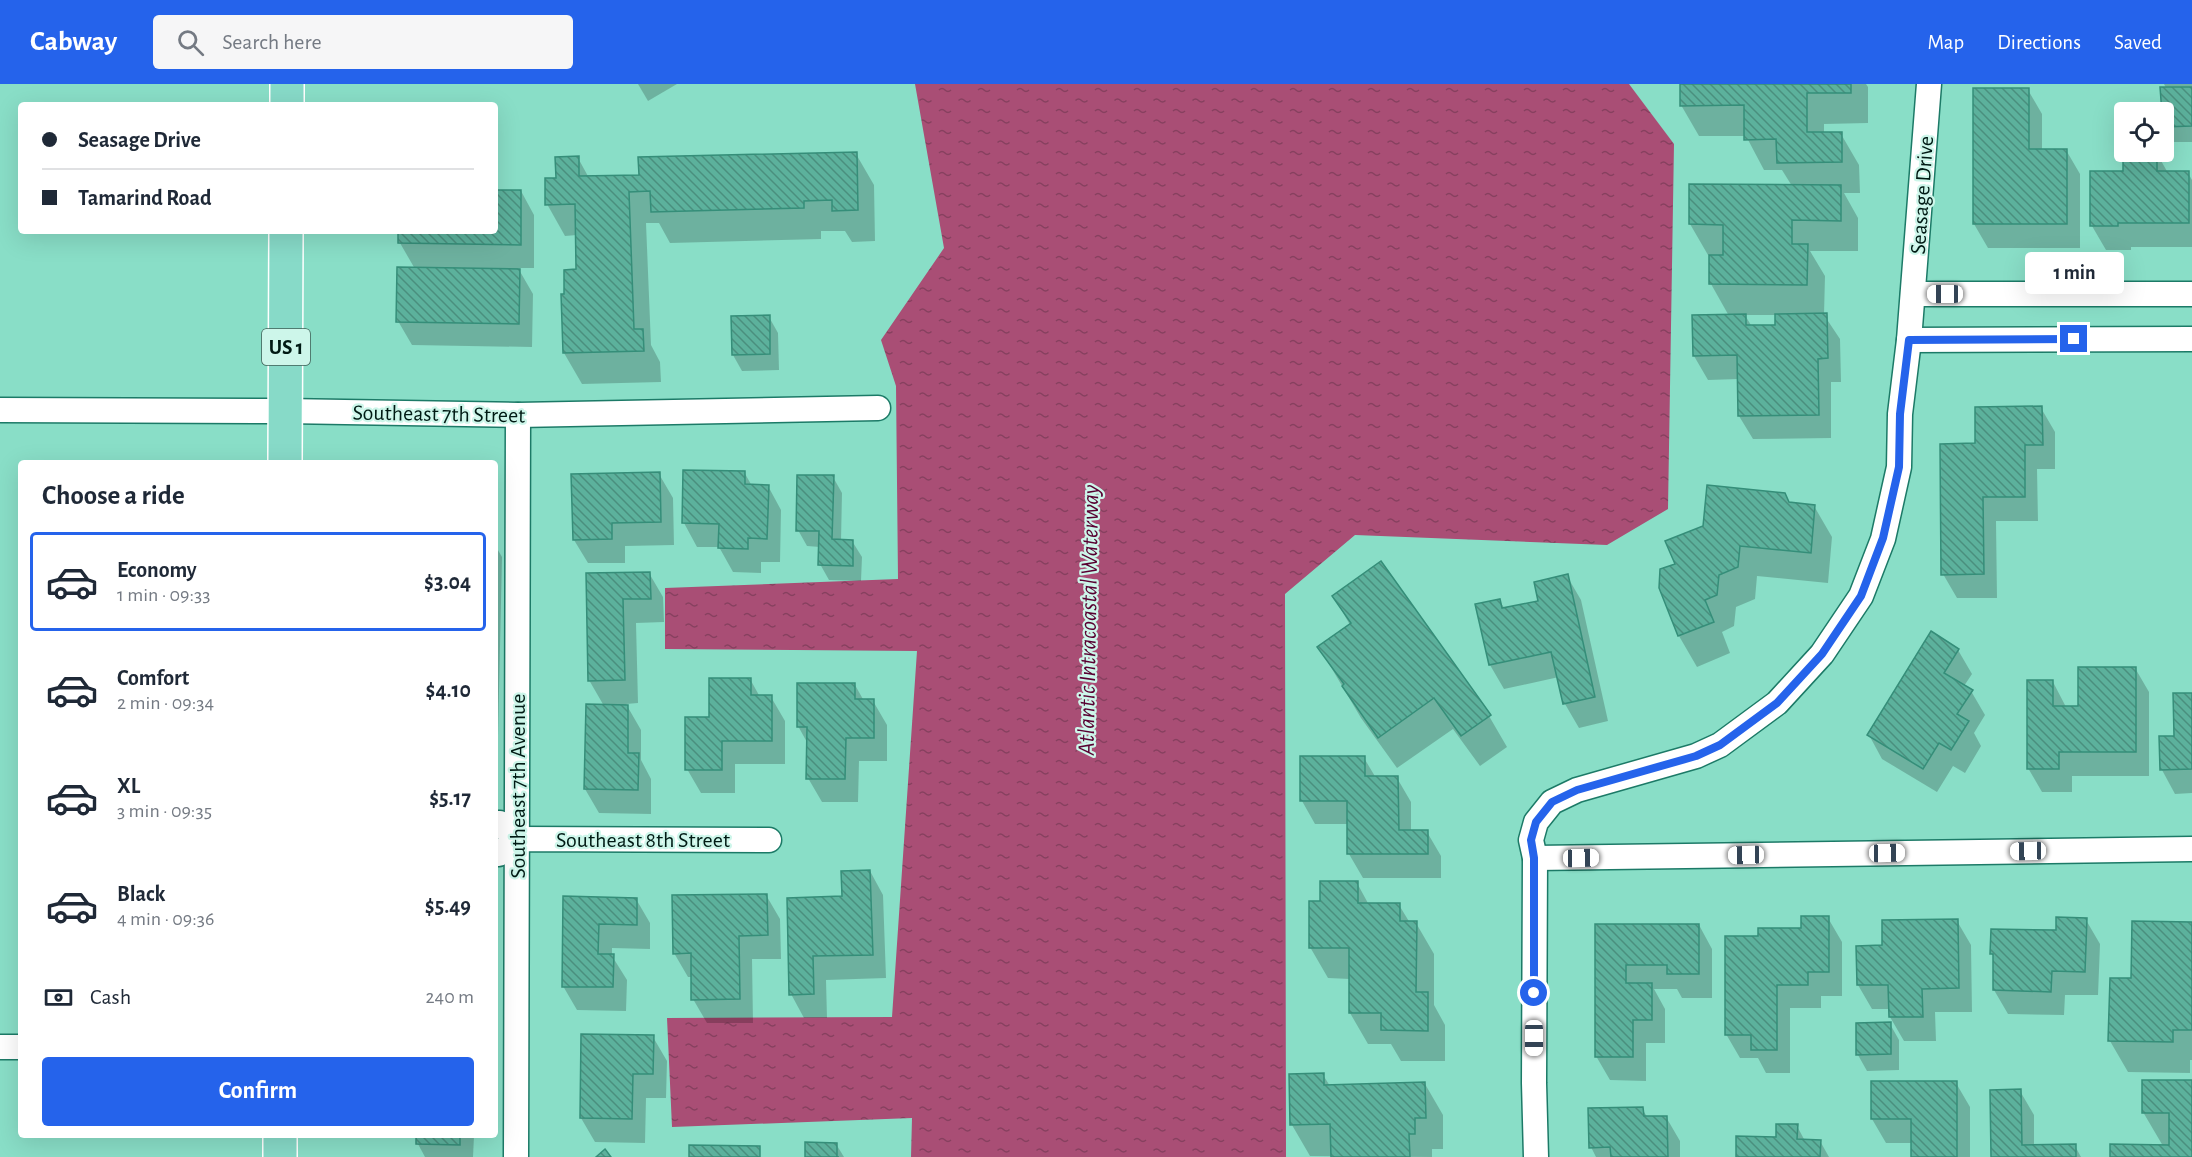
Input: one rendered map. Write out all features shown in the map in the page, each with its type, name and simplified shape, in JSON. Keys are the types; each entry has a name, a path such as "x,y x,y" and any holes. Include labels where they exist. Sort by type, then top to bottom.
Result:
{"main road":[{"path":"287,84 287,102"},
{"name":"US 1","path":"285,460 286,234"},
{"path":"280,1138 280,1157"}],"street":[{"name":"Seasage Drive","path":"1536,1157 1534,858 1531,840 1536,822 1552,802 1577,790 1696,756 1720,745 1777,703 1822,654 1861,596 1883,538 1899,467 1900,414 1909,340 1929,84"},
{"path":"1913,294 2192,294"},
{"path":"1909,340 2192,339"},
{"name":"Southeast 7th Street","path":"0,410 518,415 878,408"},
{"name":"Southeast 7th Avenue","path":"516,1157 518,415"},
{"path":"498,823 516,839 498,854"},
{"name":"Southeast 8th Street","path":"516,839 769,840"},
{"path":"1534,858 2192,849"},
{"path":"0,1047 18,1047"}],"water":[{"name":"Atlantic Intracoastal Waterway","path":"915,84 1629,84 1674,144 1668,509 1607,545 1355,535 1285,594 1286,1157 911,1157 912,1118 672,1127 667,1018 892,1017 917,651 665,649 665,588 898,579 896,386 881,340 944,248"}],"building":[{"path":"1680,84 1851,84 1851,93 1807,93 1807,132 1842,132 1842,162 1777,163 1776,139 1744,140 1744,105 1680,106"},
{"path":"2160,87 2192,87 2192,126 2174,127 2174,102 2161,102"},
{"path":"1973,88 2029,88 2029,149 2067,149 2067,224 1973,224"},
{"path":"857,152 858,210 832,211 832,200 804,201 804,208 651,212 650,191 629,192 634,329 643,329 644,351 563,353 561,294 564,294 564,270 576,269 575,204 545,205 545,178 556,178 555,157 579,156 579,176 639,175 638,157"},
{"path":"2123,162 2157,162 2157,171 2189,171 2189,223 2118,223 2118,226 2090,226 2090,171 2123,171"},
{"path":"1689,184 1841,185 1841,221 1792,220 1792,244 1808,244 1807,285 1709,284 1709,255 1723,255 1723,225 1689,224"},
{"path":"498,190 521,190 521,245 398,243 398,234 498,234"},
{"path":"397,267 520,269 519,324 396,322"},
{"path":"1827,313 1828,358 1818,359 1819,415 1738,416 1737,355 1693,356 1692,315 1746,314 1746,325 1775,325 1775,314"},
{"path":"770,315 770,354 732,355 731,316"},
{"path":"2042,406 2043,445 2025,445 2025,497 1983,497 1984,574 1941,575 1940,444 1975,443 1975,407"},
{"path":"683,470 745,471 745,484 769,485 767,539 748,538 748,549 718,548 719,524 682,523"},
{"path":"660,472 661,522 612,523 612,539 573,540 571,474"},
{"path":"797,475 834,475 832,539 853,540 853,566 818,565 819,531 796,531"},
{"path":"1707,485 1785,493 1789,502 1815,505 1811,553 1740,546 1738,567 1719,575 1717,595 1705,600 1714,622 1678,636 1659,588 1660,569 1675,564 1665,541 1703,526"},
{"path":"1381,561 1491,715 1461,736 1434,698 1378,738 1342,686 1344,684 1317,647 1351,623 1332,596"},
{"path":"650,572 651,599 623,599 625,680 588,681 586,573"},
{"path":"1568,574 1595,697 1563,704 1551,652 1489,665 1475,604 1500,599 1502,608 1538,601 1534,582"},
{"path":"1931,631 1959,649 1944,673 1973,690 1957,714 1969,721 1951,750 1939,743 1923,769 1867,735"},
{"path":"2078,667 2136,667 2136,752 2059,752 2059,769 2027,769 2027,680 2053,680 2053,706 2078,706"},
{"path":"709,678 751,678 751,695 772,695 772,741 722,741 722,770 685,770 685,717 709,717"},
{"path":"797,683 855,683 855,699 874,699 874,738 846,738 845,779 806,779 807,727 797,727"},
{"path":"2173,693 2192,693 2192,769 2160,770 2159,736 2174,736"},
{"path":"586,704 628,705 628,753 639,753 638,790 584,789"},
{"path":"1300,756 1365,756 1365,776 1398,776 1399,830 1428,830 1428,854 1347,854 1347,801 1300,801"},
{"path":"870,870 873,955 813,956 814,994 789,995 787,898 842,896 841,871"},
{"path":"1320,881 1358,881 1358,903 1400,903 1400,921 1417,921 1416,992 1428,992 1428,1031 1381,1030 1381,1013 1349,1013 1349,948 1309,948 1309,901 1320,901"},
{"path":"767,894 768,935 739,936 740,999 691,1000 691,953 673,954 672,895"},
{"path":"563,896 637,898 637,925 599,924 598,954 614,954 613,987 562,987"},
{"path":"1801,916 1829,916 1829,972 1808,972 1808,985 1777,985 1777,1050 1751,1050 1751,1035 1725,1035 1725,936 1758,936 1758,928 1801,928"},
{"path":"2056,917 2087,918 2085,972 2052,971 2051,992 1993,990 1993,954 1990,954 1991,929 2056,930"},
{"path":"1958,919 1959,988 1922,989 1923,1017 1889,1017 1888,985 1857,985 1856,946 1882,945 1882,920"},
{"path":"2132,921 2192,922 2192,1030 2173,1030 2173,1042 2108,1041 2110,978 2131,978"},
{"path":"1595,924 1699,924 1699,974 1667,974 1667,965 1626,965 1626,983 1652,983 1652,1020 1633,1020 1633,1057 1595,1057"},
{"path":"1891,1022 1891,1054 1856,1055 1856,1023"},
{"path":"581,1034 654,1035 653,1074 633,1074 632,1119 580,1118"},
{"path":"1324,1073 1324,1085 1425,1082 1426,1118 1415,1118 1415,1134 1409,1134 1410,1157 1331,1157 1330,1124 1290,1125 1289,1074"},
{"path":"2142,1080 2192,1080 2192,1157 2110,1157 2110,1144 2169,1145 2169,1113 2142,1113"},
{"path":"1871,1081 1957,1081 1957,1157 1911,1157 1911,1119 1871,1119"},
{"path":"2021,1089 2022,1145 2076,1144 2076,1157 1991,1157 1990,1090"},
{"path":"1643,1107 1644,1116 1667,1116 1668,1157 1611,1157 1610,1147 1589,1148 1588,1108"},
{"path":"1776,1124 1798,1124 1797,1139 1821,1140 1820,1157 1736,1157 1736,1136 1776,1137"},
{"path":"416,1138 460,1138 460,1145 416,1144"},
{"path":"805,1142 837,1143 837,1157 805,1157"},
{"path":"689,1145 760,1146 760,1157 689,1157"},
{"path":"605,1149 611,1157 596,1157"}],"route":[{"path":"1534,993 1534,858 1531,840 1536,822 1552,802 1577,790 1696,756 1720,745 1777,703 1822,654 1861,596 1883,538 1899,467 1900,414 1909,340 2074,339"}]}
